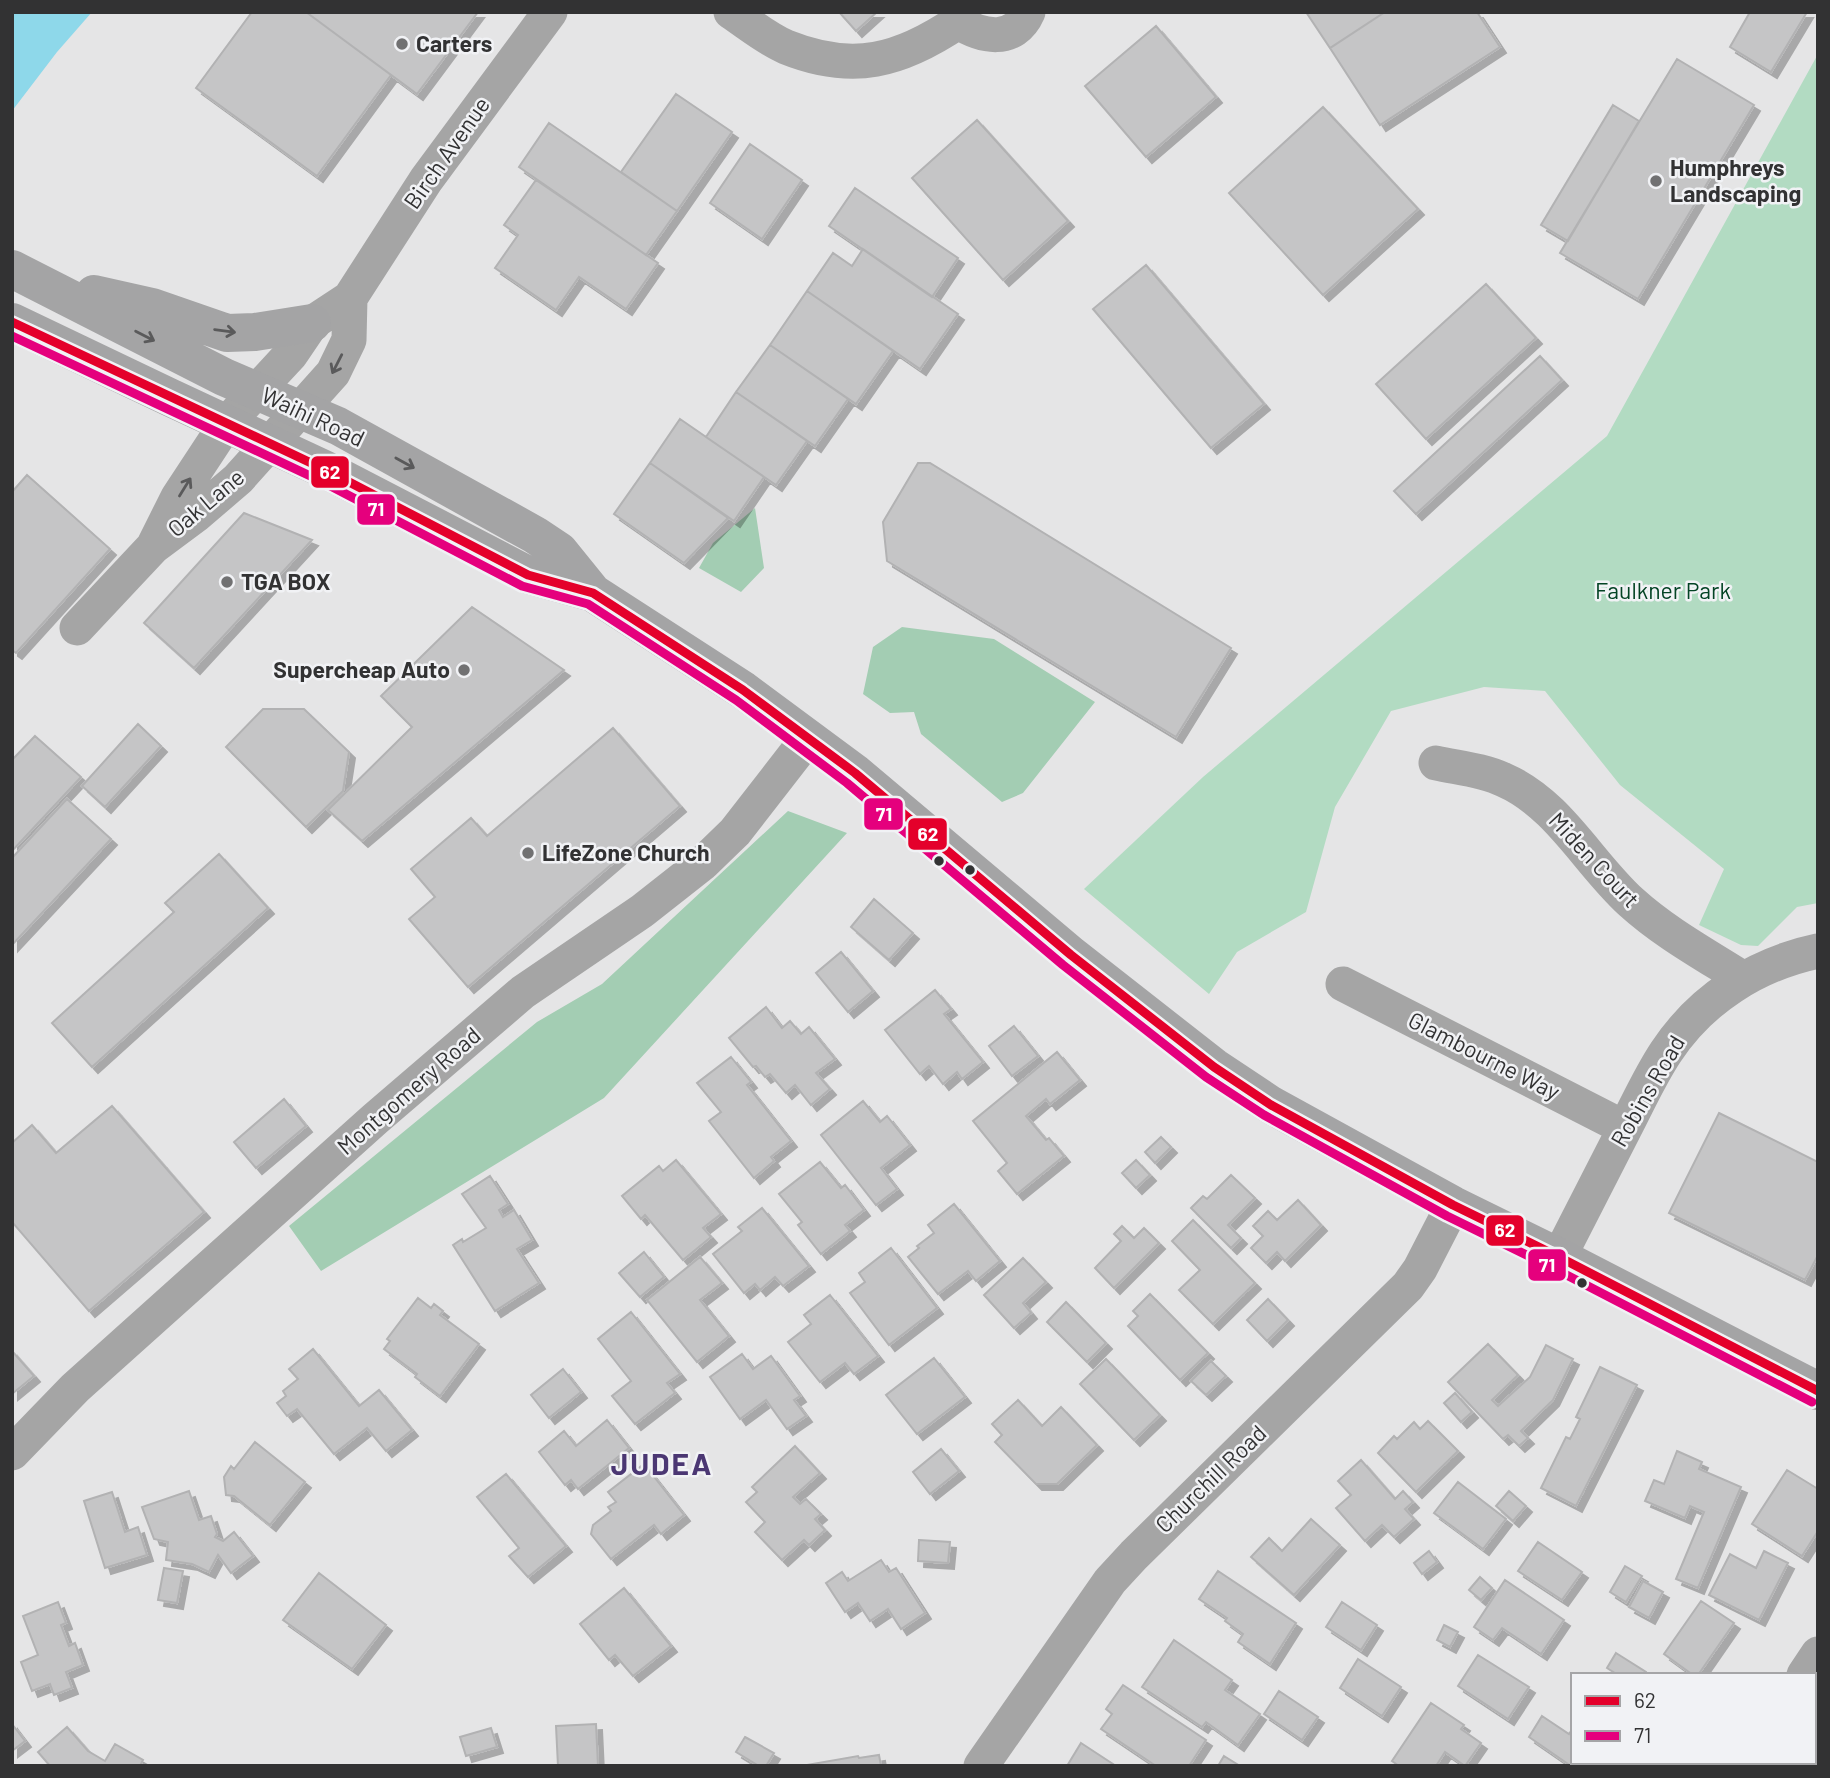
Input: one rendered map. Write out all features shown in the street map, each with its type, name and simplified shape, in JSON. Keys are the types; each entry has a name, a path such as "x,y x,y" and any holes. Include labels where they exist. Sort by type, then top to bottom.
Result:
{"main road":[{"path":"27,275 152,307 213,330 255,332 312,323"},
{"name":"Waihi Road","path":"27,275 224,377 242,407"},
{"name":"Waihi Road","path":"12,322 242,407 285,427 341,428 535,535 559,551 593,593 743,690 855,773 1071,955 1214,1067 1271,1105 1453,1205 1818,1391"}],"street":[{"name":"Birch Avenue","path":"242,407 291,354 312,323 350,298 426,180 550,12"},
{"path":"731,12 784,46 816,57 847,61 874,61 905,52 956,17 978,33 990,36 1004,34 1016,28 1028,12"},
{"path":"285,427 332,373 349,340 350,298"},
{"name":"Oak Lane","path":"153,547 178,497 242,407"},
{"name":"Oak Lane","path":"77,628 153,547 238,479 285,427"},
{"name":"Montgomery Road","path":"12,1453 75,1388 375,1119 523,992 642,911 703,863 735,832 808,738"},
{"name":"Miden Court","path":"1436,763 1487,773 1506,780 1523,791 1544,806 1628,900 1642,912 1742,978"},
{"name":"Robins Road","path":"1559,1257 1665,1053 1681,1031 1695,1016 1742,978 1777,962 1818,951"},
{"name":"Glambourne Way","path":"1343,984 1625,1128"},
{"name":"Churchill Road","path":"981,1766 1110,1581 1408,1286 1420,1269 1453,1205"},
{"path":"1805,1673 1818,1654"}],"green space":[{"name":"Faulkner Park","path":"1818,54 1818,903 1797,907 1758,946 1741,945 1699,925 1724,869 1620,785 1545,691 1484,687 1391,711 1335,807 1306,912 1237,952 1209,994 1084,889 1203,777 1607,436"},
{"path":"755,508 764,568 741,592 699,568 713,543"},
{"path":"902,627 994,639 1095,702 1023,793 1002,802 921,734 914,712 890,713 863,694 873,647"},
{"path":"788,811 847,833 604,1098 321,1271 289,1226 537,1022 602,984"}],"water":[{"path":"12,12 92,12 12,111"}],"building":[{"path":"252,12 306,12 391,75 317,176 196,88"},
{"name":"Carters","path":"306,12 478,12 417,94"},
{"path":"839,12 877,12 856,31"},
{"path":"1306,12 1385,12 1330,48"},
{"path":"1385,12 1477,12 1500,47 1380,125 1330,48"},
{"path":"1750,12 1807,12 1771,72 1730,47"},
{"path":"1156,26 1216,97 1146,157 1085,86"},
{"name":"Humphreys Landscaping","path":"1677,59 1754,105 1638,299 1560,253"},
{"path":"676,94 732,132 677,211 621,172"},
{"path":"1613,105 1639,121 1568,241 1541,225"},
{"path":"1323,107 1418,209 1323,295 1229,193"},
{"path":"977,120 1068,221 1003,280 912,178"},
{"path":"549,123 677,211 646,255 519,167"},
{"path":"750,144 802,180 762,239 710,203"},
{"path":"536,180 658,263 626,309 579,277 556,310 495,268 518,235 504,225"},
{"path":"855,188 958,258 932,297 829,226"},
{"path":"863,249 958,314 920,369 807,291 833,253 852,266"},
{"path":"1146,265 1264,404 1211,448 1093,309"},
{"path":"1486,284 1536,338 1426,439 1376,384"},
{"path":"807,291 893,351 856,404 770,345"},
{"path":"770,345 848,399 815,446 736,392"},
{"path":"1540,356 1562,380 1416,514 1394,491"},
{"path":"736,392 807,441 776,485 706,437"},
{"path":"680,419 764,477 734,521 650,463"},
{"path":"650,463 728,518 684,563 614,514"},
{"path":"918,463 930,463 1231,648 1176,737 887,561 883,522"},
{"path":"27,475 110,549 16,653 12,650 12,492"},
{"name":"TGA BOX","path":"244,513 312,540 194,668 144,623"},
{"path":"472,607 564,670 362,841 328,810 412,727 381,696"},
{"path":"263,709 304,709 349,752 343,791 306,827 226,747"},
{"path":"138,724 161,746 105,807 82,786"},
{"name":"LifeZone Church","path":"613,728 680,806 468,987 409,919 435,897 411,869 471,818 487,836"},
{"path":"35,736 81,777 12,851 12,760"},
{"path":"67,799 111,839 12,945 12,858"},
{"path":"219,854 268,908 92,1067 52,1023 174,912 165,903"},
{"path":"874,899 913,933 889,960 851,927"},
{"path":"841,952 873,991 848,1012 816,973"},
{"path":"935,990 951,1009 944,1014 983,1062 962,1079 957,1072 943,1084 929,1066 920,1074 885,1030"},
{"path":"766,1007 782,1028 790,1021 801,1034 809,1027 835,1059 816,1073 830,1089 811,1105 795,1085 786,1093 770,1074 765,1077 729,1038"},
{"path":"1014,1026 1038,1056 1012,1076 989,1046"},
{"path":"1057,1052 1080,1080 1050,1104 1046,1099 1026,1116 1064,1156 1017,1194 998,1171 1007,1163 973,1121"},
{"path":"731,1057 751,1082 747,1085 791,1141 771,1157 774,1161 754,1178 709,1121 721,1112 697,1083"},
{"path":"284,1099 306,1126 256,1168 234,1142"},
{"path":"863,1101 880,1122 887,1116 910,1145 881,1168 897,1189 876,1205 821,1135"},
{"path":"112,1106 204,1212 89,1311 12,1222 12,1143 32,1125 56,1153"},
{"path":"1719,1113 1818,1162 1818,1255 1805,1280 1669,1213"},
{"path":"1161,1137 1171,1147 1155,1163 1145,1152"},
{"path":"676,1160 721,1214 703,1228 711,1237 683,1260 645,1215 641,1219 622,1196 659,1166 663,1171"},
{"path":"1136,1160 1150,1175 1136,1188 1122,1173"},
{"path":"820,1162 841,1188 845,1185 864,1210 845,1225 850,1231 821,1254 798,1225 802,1222 779,1194"},
{"path":"1231,1175 1255,1198 1228,1225 1241,1238 1231,1248 1191,1208 1203,1196 1207,1199"},
{"path":"490,1176 508,1204 499,1210 503,1217 514,1210 532,1240 517,1249 539,1283 495,1311 453,1245 486,1228 462,1194"},
{"path":"1298,1200 1321,1225 1285,1261 1277,1252 1266,1263 1251,1248 1263,1236 1253,1226 1268,1211 1277,1220"},
{"path":"954,1204 1000,1261 976,1281 968,1271 938,1294 908,1257 934,1233 928,1225"},
{"path":"762,1208 809,1266 783,1286 775,1277 760,1290 755,1284 744,1293 713,1254 742,1231 738,1227"},
{"path":"1193,1220 1255,1283 1213,1324 1179,1290 1200,1270 1172,1241"},
{"path":"1122,1226 1134,1238 1144,1228 1159,1243 1114,1288 1095,1268 1121,1241 1114,1234"},
{"path":"891,1248 937,1308 889,1345 850,1293 865,1282 859,1273"},
{"path":"644,1252 664,1277 640,1297 619,1273"},
{"path":"700,1257 722,1283 700,1300 729,1336 697,1362 647,1300"},
{"path":"1023,1258 1046,1282 1023,1303 1031,1313 1014,1328 984,1295"},
{"path":"1150,1294 1208,1353 1180,1380 1128,1326 1138,1316 1133,1311"},
{"path":"830,1295 878,1356 854,1374 845,1363 820,1382 788,1342 811,1324 804,1315"},
{"path":"418,1298 431,1308 434,1304 443,1311 440,1315 479,1344 440,1396 384,1349 390,1341 387,1339"},
{"path":"1268,1299 1288,1320 1267,1341 1247,1320"},
{"path":"1066,1302 1106,1343 1087,1362 1047,1322"},
{"path":"631,1312 680,1374 667,1383 675,1393 635,1424 612,1396 631,1381 598,1339"},
{"path":"1488,1344 1518,1375 1492,1400 1498,1406 1530,1377 1546,1345 1573,1359 1553,1400 1521,1431 1528,1438 1519,1446 1508,1435 1503,1439 1448,1382"},
{"path":"313,1349 359,1406 379,1390 412,1430 386,1451 367,1428 334,1454 297,1409 287,1416 277,1403 286,1396 283,1391 298,1379 289,1369"},
{"path":"12,1351 34,1376 12,1394"},
{"path":"742,1354 753,1369 771,1356 800,1396 794,1400 806,1416 787,1429 766,1400 740,1419 710,1377"},
{"path":"934,1358 965,1397 917,1434 886,1395"},
{"path":"1106,1359 1160,1415 1134,1440 1080,1384"},
{"path":"1211,1361 1226,1376 1206,1395 1191,1381"},
{"path":"1600,1367 1637,1385 1576,1506 1541,1488 1566,1437 1570,1439 1580,1419 1576,1417"},
{"path":"563,1369 581,1392 549,1418 531,1395"},
{"path":"1455,1393 1472,1412 1461,1422 1444,1403"},
{"path":"1018,1400 1042,1426 1061,1407 1097,1445 1057,1484 1036,1484 995,1442 1002,1435 992,1424"},
{"path":"607,1420 629,1448 578,1489 571,1480 565,1485 539,1452 564,1431 576,1446"},
{"path":"1428,1421 1458,1451 1416,1492 1378,1453 1394,1436 1397,1439 1414,1422 1420,1429"},
{"path":"255,1442 305,1482 270,1525 234,1496 226,1495 224,1477 231,1466 234,1469"},
{"path":"795,1446 820,1473 793,1497 800,1504 806,1499 821,1514 815,1519 825,1530 809,1545 804,1540 782,1560 755,1532 765,1522 746,1502 757,1492 752,1487"},
{"path":"941,1449 959,1471 930,1494 913,1472"},
{"path":"1677,1451 1702,1462 1699,1469 1741,1487 1698,1588 1676,1579 1704,1512 1690,1506 1685,1518 1645,1501 1654,1480 1664,1484"},
{"path":"1361,1460 1395,1499 1403,1491 1413,1502 1405,1509 1414,1519 1394,1537 1382,1525 1365,1541 1336,1508 1351,1495 1338,1481"},
{"path":"644,1464 684,1515 661,1534 654,1525 611,1559 591,1534 593,1525 611,1511 608,1507 616,1502 608,1492"},
{"path":"1787,1470 1818,1489 1818,1531 1802,1556 1752,1524"},
{"path":"506,1474 566,1546 528,1577 509,1556 519,1548 477,1497"},
{"path":"1458,1482 1506,1519 1483,1549 1434,1513"},
{"path":"189,1491 199,1520 211,1516 217,1534 215,1537 223,1541 234,1532 253,1556 231,1573 218,1555 209,1572 192,1564 166,1560 168,1542 154,1539 142,1507"},
{"path":"1509,1491 1526,1506 1513,1521 1496,1506"},
{"path":"112,1492 125,1532 138,1527 147,1555 105,1568 84,1501"},
{"path":"1311,1519 1340,1545 1294,1595 1251,1557 1269,1538 1282,1551"},
{"path":"919,1540 950,1542 948,1563 918,1561"},
{"path":"1538,1542 1582,1572 1562,1600 1518,1571"},
{"path":"1429,1551 1437,1562 1422,1574 1414,1563"},
{"path":"1764,1551 1788,1563 1759,1620 1709,1595 1730,1554 1756,1568"},
{"path":"881,1560 889,1572 896,1568 925,1613 901,1629 888,1609 870,1621 858,1603 845,1612 826,1583 842,1572 848,1581"},
{"path":"1625,1566 1642,1576 1626,1602 1610,1592"},
{"path":"164,1568 183,1571 177,1603 158,1600"},
{"path":"1218,1571 1296,1623 1270,1664 1238,1642 1243,1634 1225,1621 1227,1618 1199,1599"},
{"path":"319,1573 386,1625 352,1669 283,1620"},
{"path":"1480,1577 1492,1588 1481,1600 1469,1590"},
{"path":"1505,1580 1564,1620 1541,1654 1502,1628 1493,1640 1474,1627"},
{"path":"1643,1581 1663,1592 1649,1618 1629,1607"},
{"path":"624,1588 671,1646 633,1676 615,1655 609,1660 580,1624"},
{"path":"1701,1601 1734,1623 1699,1673 1690,1673 1664,1654"},
{"path":"58,1602 66,1623 61,1625 69,1646 75,1643 83,1665 66,1672 72,1688 54,1695 50,1684 32,1691 21,1662 38,1655 23,1616"},
{"path":"1342,1602 1377,1625 1361,1650 1326,1627"},
{"path":"1444,1625 1458,1632 1450,1647 1437,1640"},
{"path":"1174,1640 1232,1680 1225,1690 1260,1714 1238,1745 1206,1722 1202,1727 1142,1687"},
{"path":"1616,1653 1646,1672 1615,1673 1607,1668"},
{"path":"1478,1655 1529,1687 1508,1719 1458,1686"},
{"path":"1358,1659 1401,1687 1382,1716 1340,1688"},
{"path":"1123,1685 1206,1740 1189,1766 1156,1766 1101,1729 1112,1714 1106,1709"},
{"path":"1279,1691 1318,1717 1302,1740 1264,1714"},
{"path":"1431,1703 1464,1725 1461,1729 1481,1743 1465,1766 1445,1752 1436,1766 1399,1766 1392,1761"},
{"path":"1542,1716 1569,1734 1571,1731 1571,1764 1644,1764 1571,1766 1529,1737"},
{"path":"12,1724 25,1741 12,1751"},
{"path":"596,1724 598,1766 558,1766 556,1726"},
{"path":"67,1727 88,1751 105,1761 115,1744 143,1760 140,1766 50,1766 38,1752"},
{"path":"491,1728 497,1747 466,1756 460,1737"},
{"path":"745,1737 774,1753 766,1766 759,1766 736,1752"},
{"path":"1081,1743 1116,1766 1067,1766"},
{"path":"879,1755 881,1766 807,1765 858,1756"},
{"path":"1224,1756 1240,1766 1218,1766"}],"transit line":[{"name":"62","path":"12,322 326,470 528,575 593,593 743,690 855,773 1071,955 1214,1067 1271,1105 1453,1205 1818,1391"},
{"name":"71","path":"12,336 321,481 522,586 588,604 736,700 847,783 1063,965 1206,1077 1264,1115 1447,1216 1812,1402"}],"place":[{"name":"Carters","path":"402,44"},
{"name":"Humphreys Landscaping","path":"1656,181"},
{"name":"TGA BOX","path":"227,582"},
{"name":"Supercheap Auto","path":"464,670"},
{"name":"LifeZone Church","path":"528,853"}],"district":[{"name":"JUDEA","path":"662,1465"}]}
